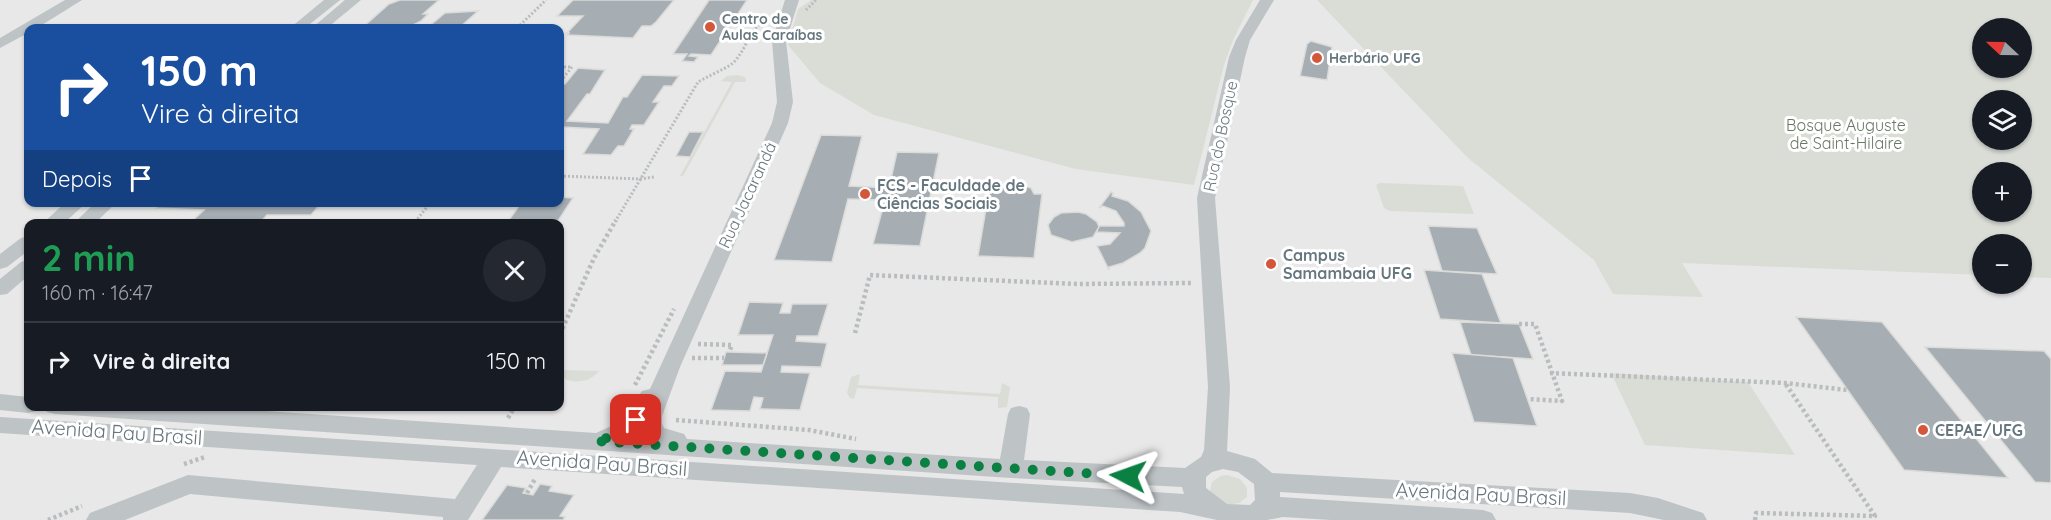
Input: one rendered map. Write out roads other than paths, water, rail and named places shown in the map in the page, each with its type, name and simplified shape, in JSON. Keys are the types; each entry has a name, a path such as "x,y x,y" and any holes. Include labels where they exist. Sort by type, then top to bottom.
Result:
{"street":[{"path":"34,24 75,0"},
{"path":"302,24 333,0"},
{"path":"324,24 354,0"},
{"path":"789,11 805,0"},
{"name":"Rua do Bosque","path":"1223,462 1216,450 1219,387 1206,198 1237,57 1243,39 1267,0"},
{"name":"Rua Jacarandá","path":"679,362 780,123 785,102 779,41 789,11"},
{"path":"0,44 24,30"},
{"path":"57,219 72,207"},
{"path":"88,219 102,207"},
{"path":"0,264 24,245"},
{"path":"0,289 24,269"},
{"path":"595,441 619,435 632,426 679,362"},
{"path":"679,362 651,416 652,429 656,434 666,438 717,449"},
{"name":"Avenida Pau Brasil","path":"0,402 24,405"},
{"name":"Avenida Pau Brasil","path":"132,411 1011,469 1193,478"},
{"path":"1011,469 1019,414"},
{"name":"Avenida Pau Brasil","path":"0,424 1180,502 1204,509"},
{"path":"99,520 188,484 458,514 495,456"},
{"path":"1223,462 1251,467 1266,482 1269,491 1264,508 1256,515 1236,520 1213,515 1204,509 1193,494 1193,478 1202,467 1223,462"},
{"name":"Avenida Pau Brasil","path":"1266,482 1630,503 1658,508 1694,520"},
{"name":"Avenida Pau Brasil","path":"1264,508 1283,507 1483,520"}],"place":[{"name":"Centro de Aulas Caraíbas","path":"710,27"},
{"name":"Herbário UFG","path":"1317,58"},
{"name":"FCS - Faculdade de Ciências Sociais","path":"865,194"},
{"name":"Campus Samambaia UFG","path":"1271,264"},
{"name":"CEPAE/UFG","path":"1923,430"}],"park label":[{"name":"Bosque Auguste de Saint-Hilaire","path":"1846,134"}]}
